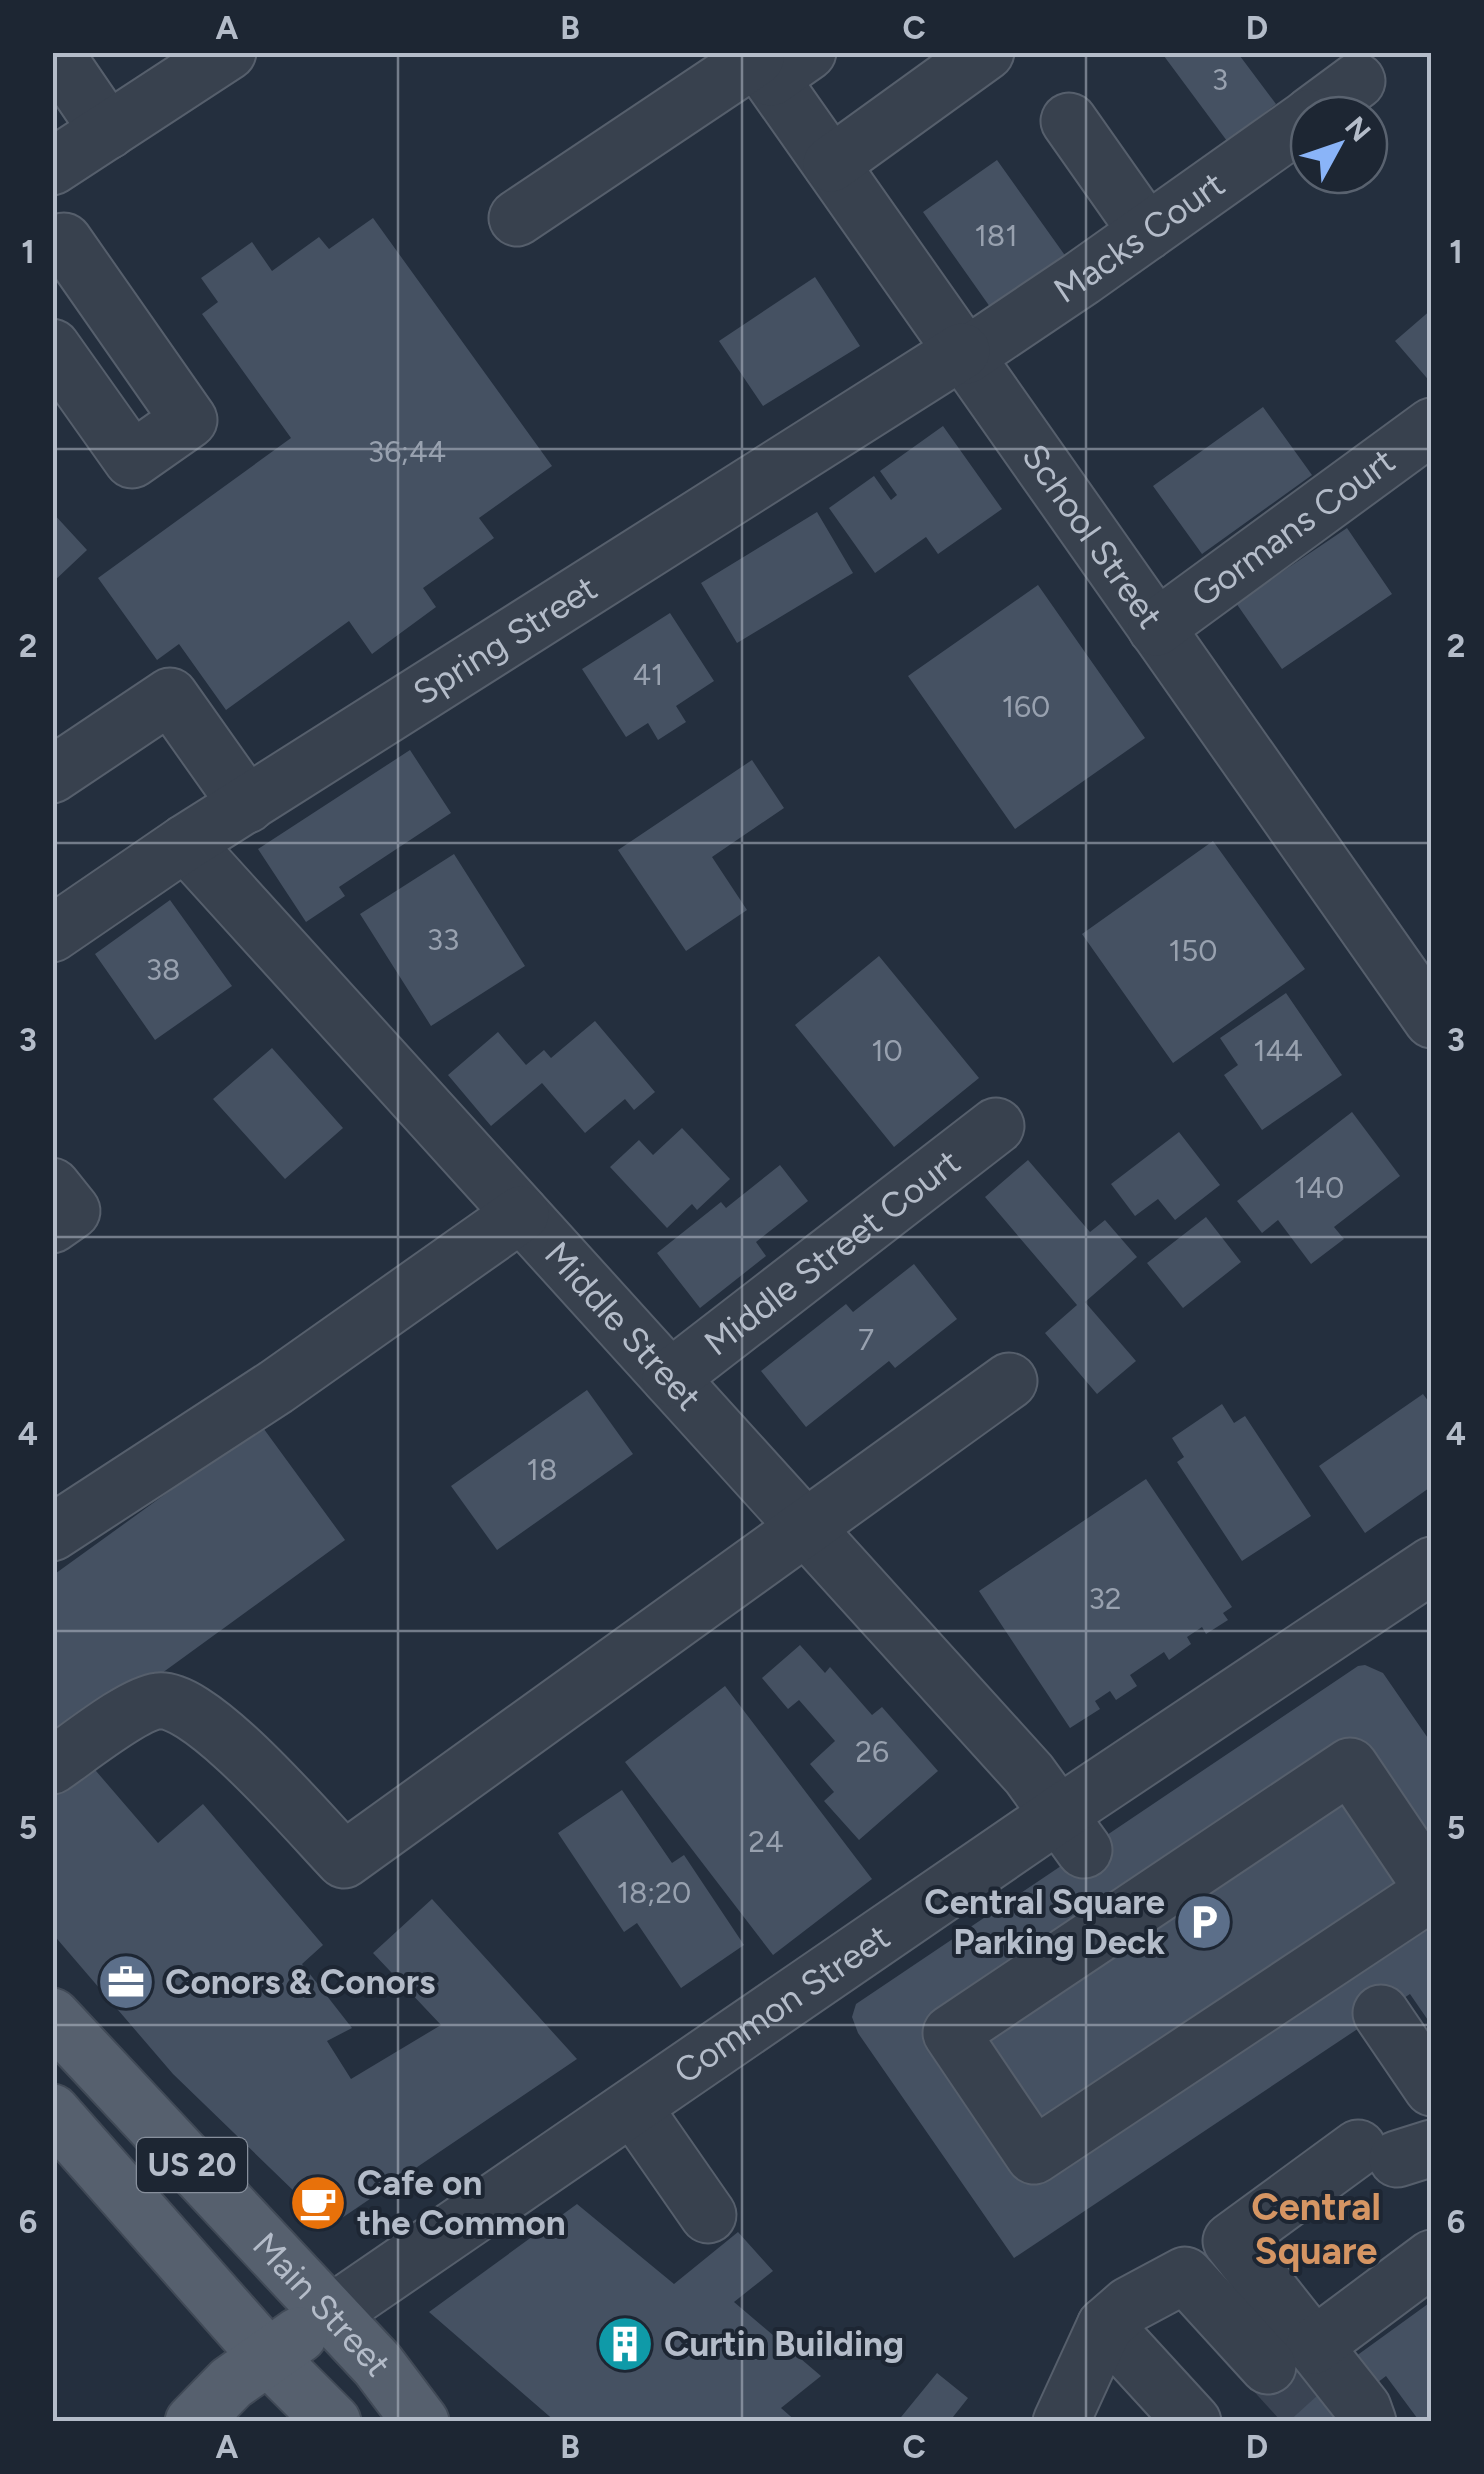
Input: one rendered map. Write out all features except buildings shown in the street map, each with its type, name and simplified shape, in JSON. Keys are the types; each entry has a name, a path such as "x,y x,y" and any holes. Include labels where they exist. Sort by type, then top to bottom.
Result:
{"main road":[{"name":"Main Street","path":"52,2016 378,2364 421,2422"},
{"name":"Main Street","path":"52,2112 268,2356 333,2422"},
{"path":"193,2422 215,2396 330,2314"}],"street":[{"path":"54,52 108,131"},
{"path":"52,168 228,52"},
{"path":"831,164 986,52"},
{"path":"517,218 772,60"},
{"name":"School Street","path":"772,60 831,164 1156,628 1427,1005"},
{"name":"Macks Court","path":"1338,95 1357,81"},
{"path":"1069,120 1147,232"},
{"name":"Macks Court","path":"964,353 1147,232 1289,131"},
{"path":"52,249 64,241 189,420 132,460 52,347"},
{"name":"Spring Street","path":"52,934 185,843 964,353"},
{"name":"Gormans Court","path":"1156,628 1432,426"},
{"path":"52,776 170,696 246,805"},
{"name":"Middle Street","path":"185,843 1029,1774 1071,1832"},
{"name":"Middle Street Court","path":"670,1378 996,1126"},
{"path":"52,1186 72,1210 52,1224"},
{"path":"52,1533 276,1387 521,1214"},
{"path":"52,1766 132,1712 157,1700 177,1702 212,1724 344,1860 1009,1381"},
{"name":"Common Street","path":"330,2314 632,2107 1071,1832 1432,1564"},
{"path":"1350,1766 1432,1890 1034,2156 951,2032 1350,1766"},
{"path":"1381,2013 1432,2088"},
{"path":"632,2107 708,2215"},
{"path":"1291,2356 1231,2241 1396,2152"},
{"path":"1291,2356 1432,2258"},
{"path":"1061,2422 1105,2326 1129,2305 1185,2276 1363,2408 1368,2422"},
{"path":"1105,2326 1193,2422"}],"tunnel":[{"path":"1268,2366 1319,2422"}],"place":[{"name":"Central Square Parking Deck","path":"1204,1922"},
{"name":"Conors & Conors","path":"126,1982"},
{"name":"Cafe on the Common","path":"318,2203"},
{"name":"Curtin Building","path":"625,2344"}],"district":[{"name":"Central Square","path":"1316,2229"}]}
